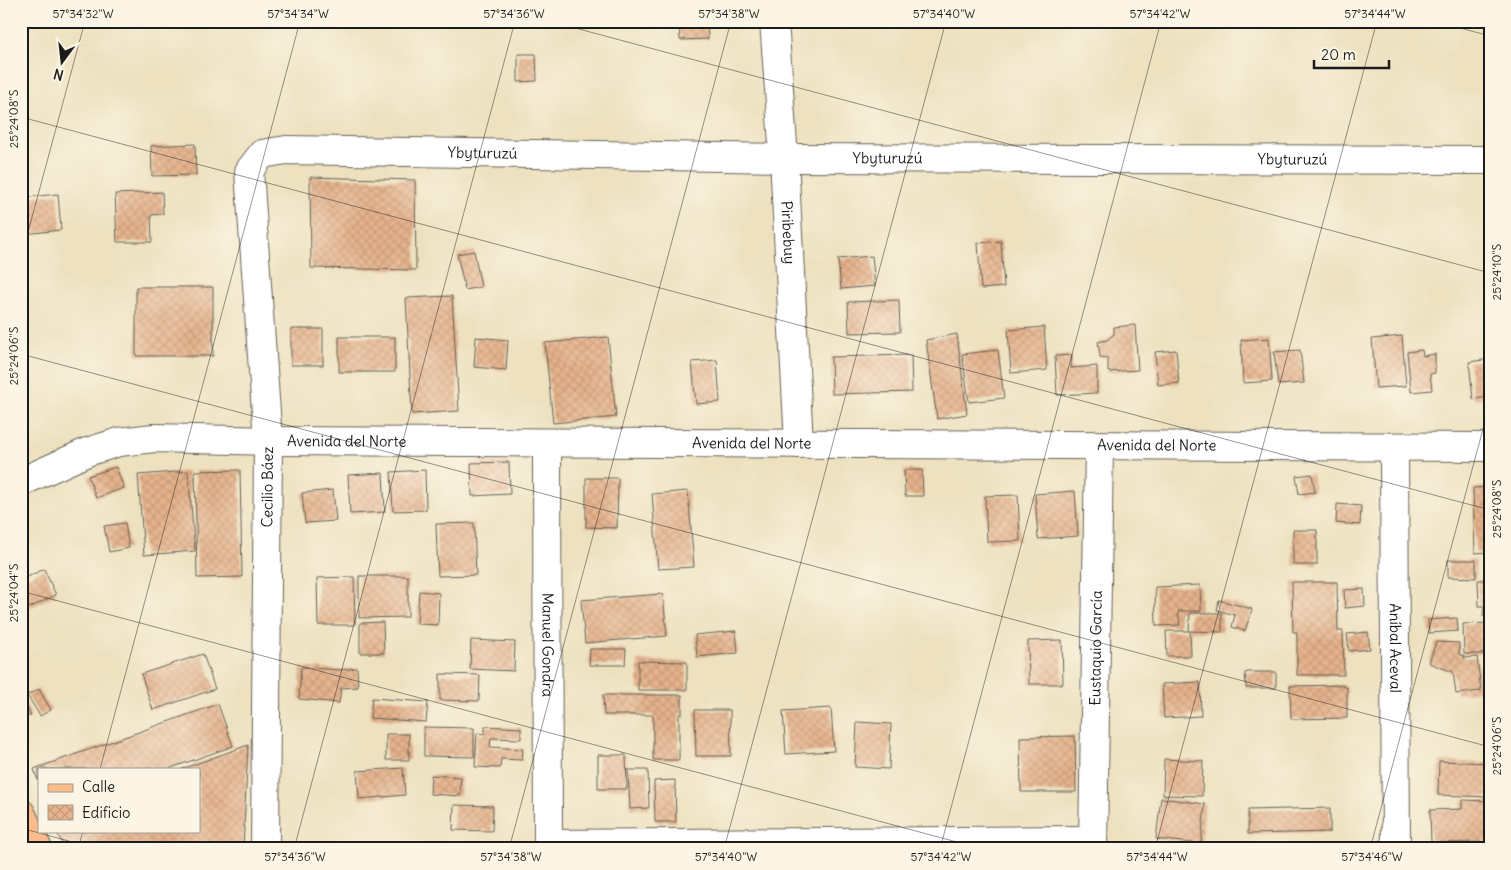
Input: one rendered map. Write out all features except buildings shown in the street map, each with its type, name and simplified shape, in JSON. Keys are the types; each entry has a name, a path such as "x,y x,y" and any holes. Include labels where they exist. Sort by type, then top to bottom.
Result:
{"main road":[{"path":"21,814 32,846"}],"street":[{"name":"Piribebuy","path":"774,21 784,158 799,444"},
{"name":"Ybyturuzú","path":"286,150 784,158 1490,160"},
{"name":"Cecilio Báez","path":"265,849 268,441 249,171 262,154 286,150"},
{"name":"Avenida del Norte","path":"21,482 87,452 120,442 154,438 268,441 547,443 1490,447"},
{"name":"Manuel Gondra","path":"547,443 548,847"},
{"name":"Eustaquio García","path":"1093,844 1099,446"},
{"name":"Aníbal Aceval","path":"1394,447 1396,849"},
{"path":"548,847 1093,844"}]}
